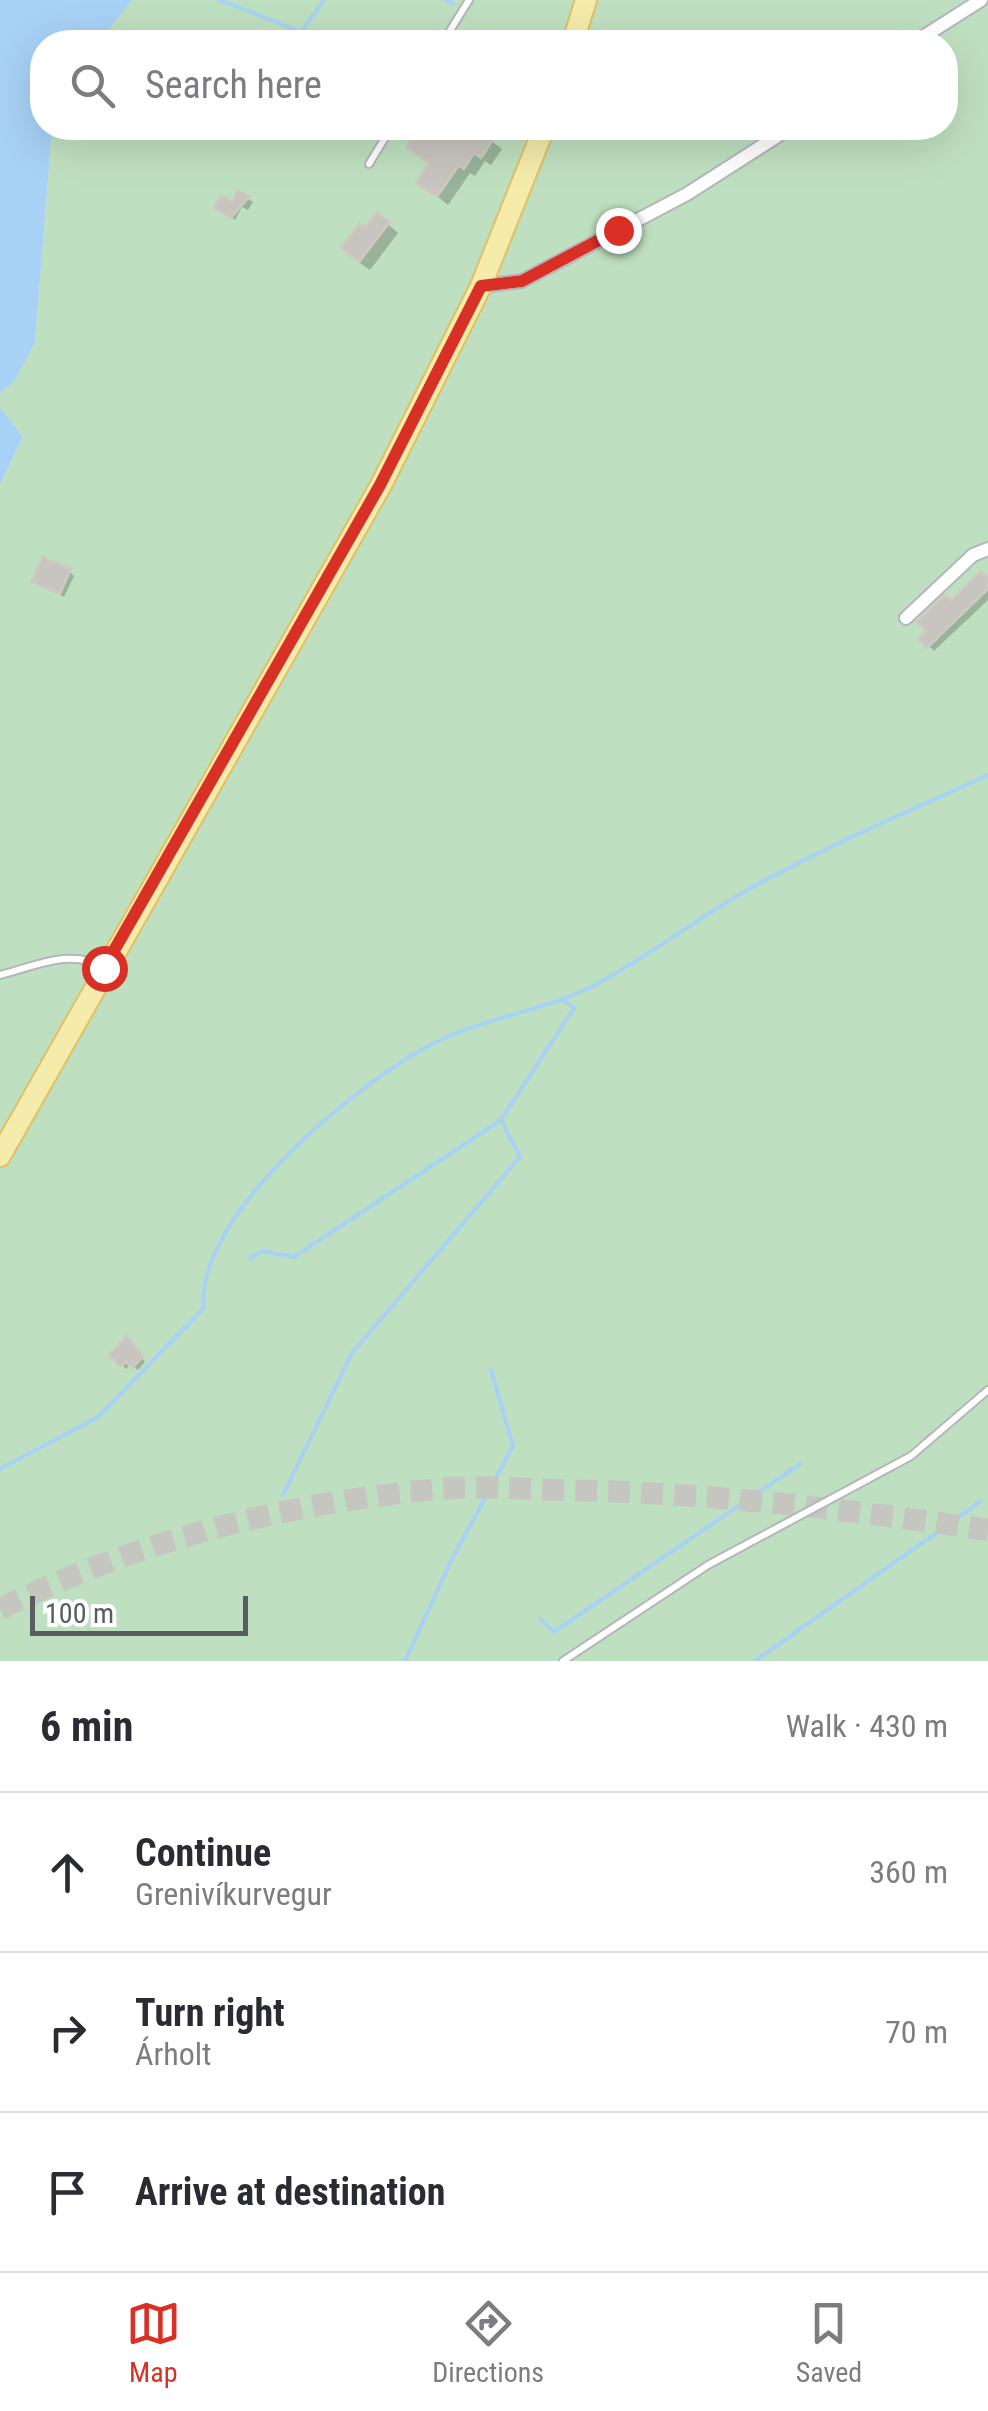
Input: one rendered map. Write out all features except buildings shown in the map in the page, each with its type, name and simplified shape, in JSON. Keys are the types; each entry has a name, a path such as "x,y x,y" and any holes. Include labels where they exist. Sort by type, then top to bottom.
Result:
{"main road":[{"path":"577,30 586,0"},
{"path":"0,1156 380,485 481,286 539,140"}],"street":[{"path":"934,30 982,0"},
{"path":"481,286 522,281 687,194 771,140"},
{"path":"906,618 954,571 988,549"}],"lane":[{"path":"450,30 469,0"},
{"path":"369,164 384,140"},
{"path":"0,975 69,956 88,958 104,968"},
{"path":"562,1661 708,1565 911,1456 988,1390"}],"green space":[{"path":"132,0 988,0 988,1661 0,1661 0,484 23,437 0,407 0,393 14,382 35,343 51,140 958,140 958,30 108,30"}],"water":[{"path":"0,0 132,0 108,30 30,30 30,140 51,140 35,343 14,382 0,393"},
{"path":"0,407 23,437 0,484"}],"waterway":[{"path":"220,0 296,30"},
{"path":"302,30 324,0"},
{"path":"447,0 453,4"},
{"path":"0,1469 98,1417 204,1308 208,1271 226,1232 255,1191 291,1152 372,1082 445,1038 595,985 778,873 988,775"},
{"path":"250,1258 262,1251 294,1257 501,1120 574,1008 563,999"},
{"path":"283,1495 352,1353 520,1157 501,1120"},
{"path":"405,1661 450,1563 513,1446 491,1370"},
{"path":"540,1619 554,1632 800,1464"},
{"path":"755,1661 980,1502"}],"tunnel":[{"path":"0,1609 108,1562 220,1527 335,1502 452,1488 720,1498 988,1530"}],"route":[{"path":"104,968 380,485 481,286 522,281 618,230"}]}
